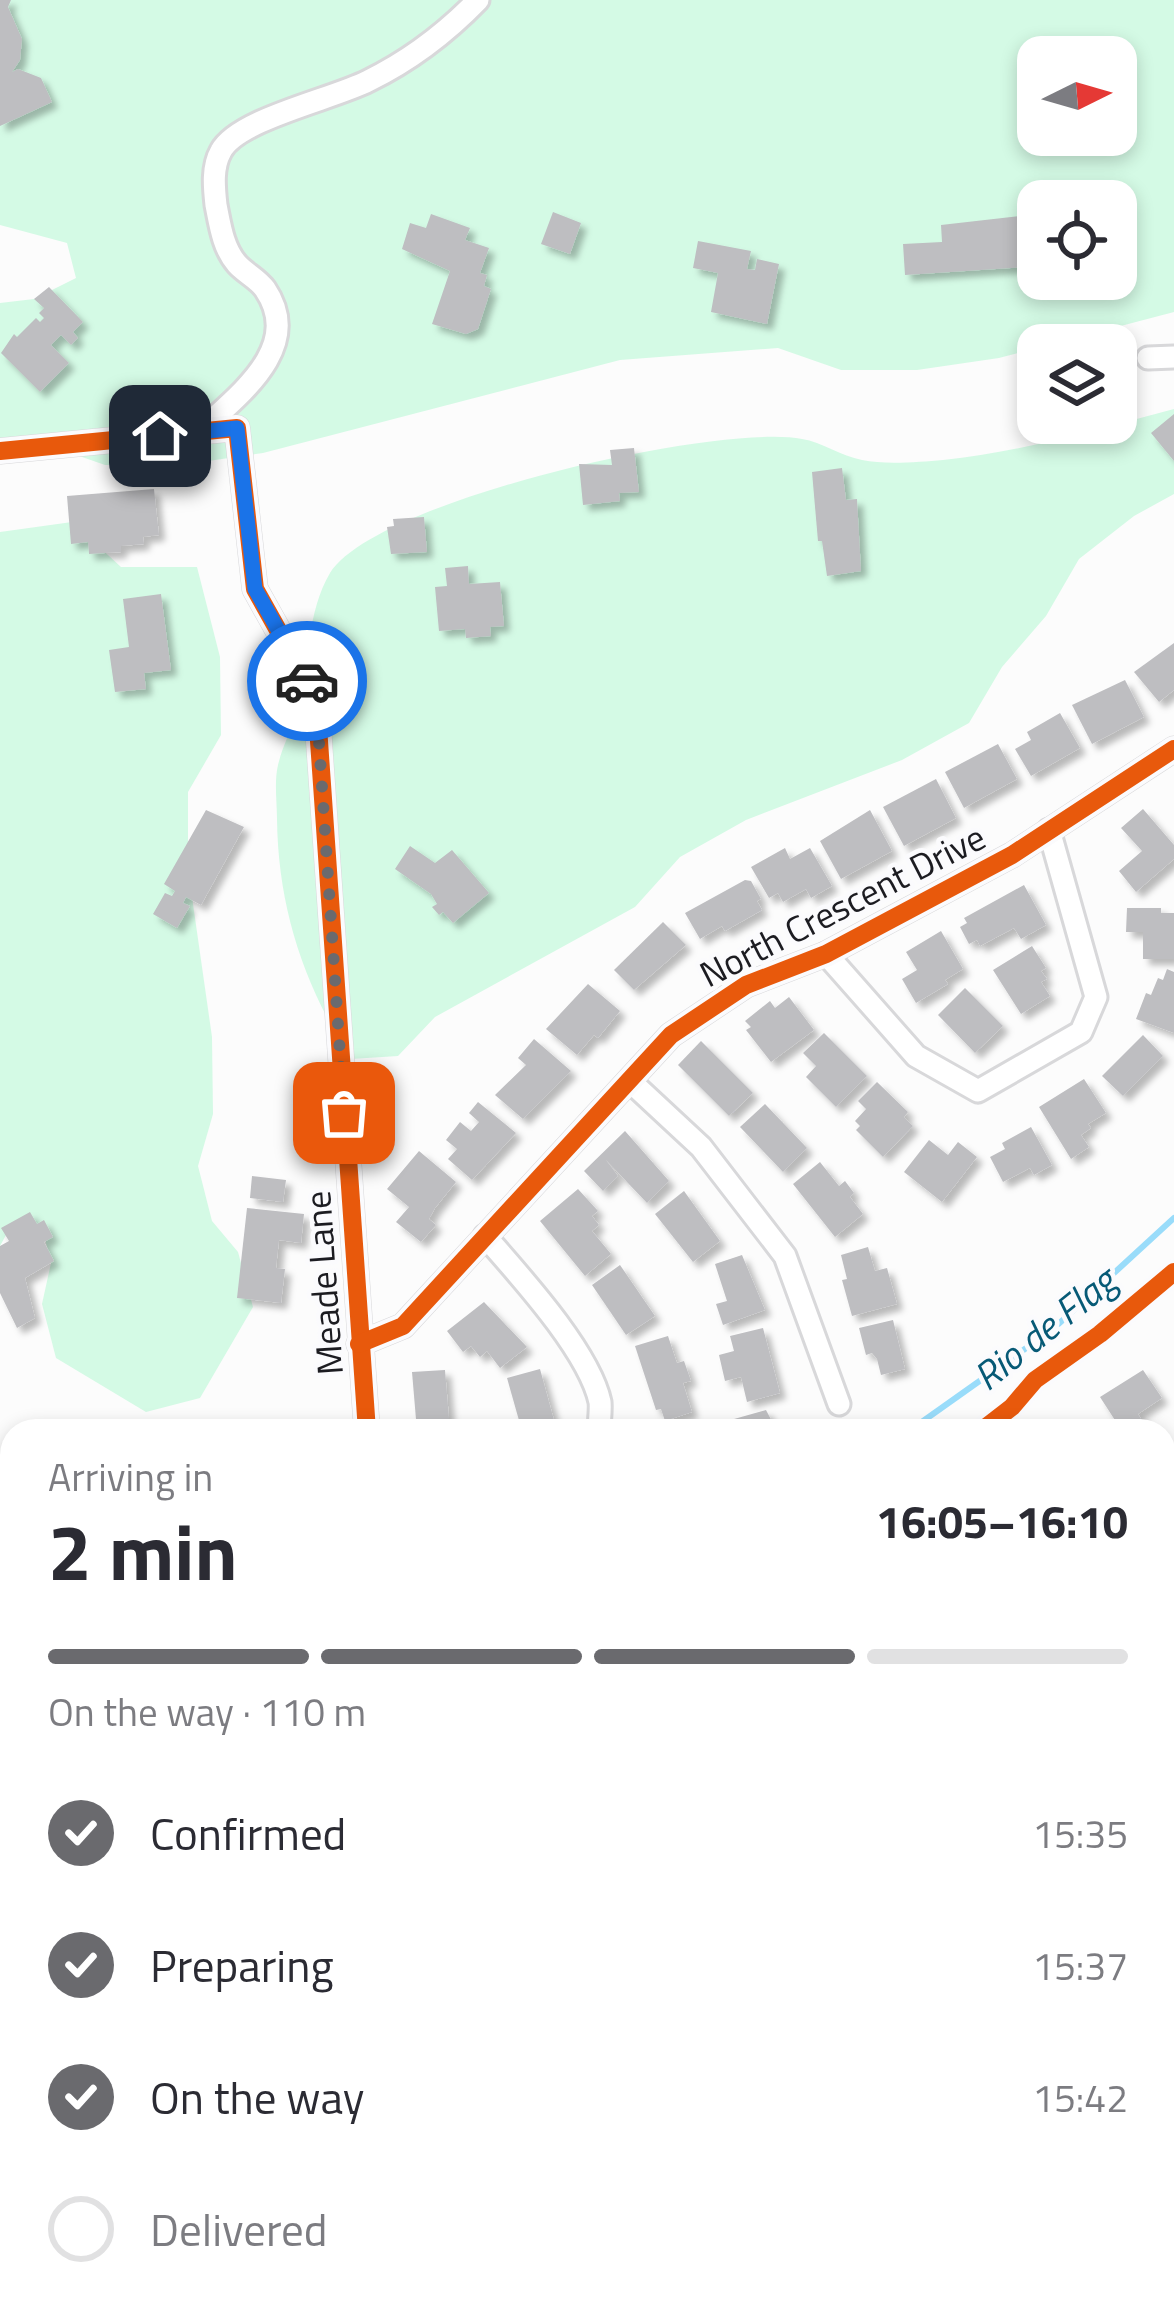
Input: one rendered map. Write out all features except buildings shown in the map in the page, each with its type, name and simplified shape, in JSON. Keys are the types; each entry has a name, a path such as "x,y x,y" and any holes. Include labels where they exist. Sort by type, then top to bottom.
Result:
{"street":[{"path":"0,451 200,432 268,364 276,340 275,317 265,289 235,262 221,233 213,182 221,150 239,132 289,110 328,100 406,60 442,37 478,0"},
{"path":"1148,358 1174,357"},
{"name":"Meade Lane","path":"200,432 237,428 255,589 316,698 366,1419"},
{"name":"North Crescent Drive","path":"359,1344 403,1326 671,1035 746,986 826,953 1012,855 1174,749"},
{"path":"826,953 916,1056 978,1091 1081,1032 1096,997 1049,830"},
{"path":"630,1081 701,1147 785,1256 839,1404"},
{"path":"484,1236 532,1290 575,1350 600,1402 599,1419"}],"green space":[{"path":"0,0 1174,0 1174,312 1128,324 1017,324 1017,353 999,358 917,370 841,370 778,348 620,360 263,453 181,465 105,465 42,443 0,443 0,303 34,299 76,278 67,243 0,225"},
{"path":"1174,409 1174,494 1134,516 1079,559 1046,616 1002,667 969,723 902,760 746,820 680,857 635,907 435,1017 398,1056 351,1059 307,974 288,915 276,785 280,757 299,705 322,588 330,573 360,546 411,519 477,494 628,455 699,443 759,437 802,439 862,460 923,462 1039,444 1137,444 1137,419"},
{"path":"72,522 121,567 197,567 220,657 221,735 188,792 188,869 212,1037 213,1114 198,1166 212,1221 238,1252 253,1307 200,1398 146,1412 56,1358 42,1304 51,1263 42,1227 6,1235 0,1246 0,532"}],"waterway":[{"name":"Rio de Flag","path":"926,1419 1053,1329 1174,1218"}],"cycle path":[{"path":"0,451 237,428 255,589 316,698 366,1419"},
{"path":"359,1344 403,1326 671,1035 746,985 826,954 1012,855 1174,749"},
{"path":"996,1419 1035,1380 1174,1272"}],"way so far":[{"path":"307,681 316,698 344,1113"}],"route":[{"path":"160,436 237,428 255,589 307,681"}]}
